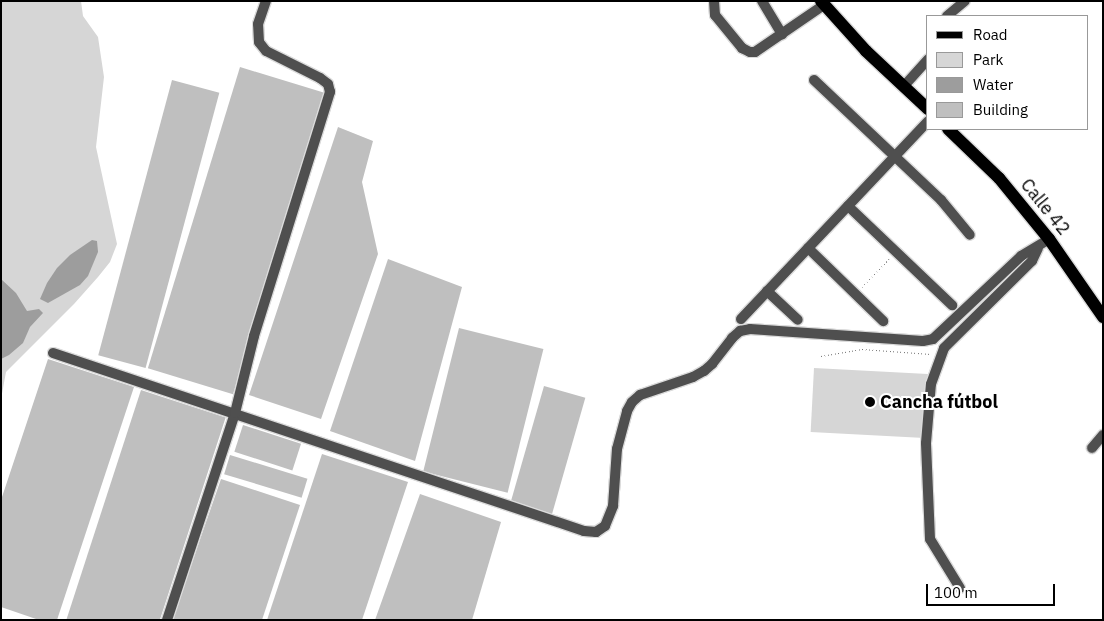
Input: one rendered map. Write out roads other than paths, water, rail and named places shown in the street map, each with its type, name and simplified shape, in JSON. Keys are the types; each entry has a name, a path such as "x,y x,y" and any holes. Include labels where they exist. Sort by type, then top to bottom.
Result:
{"main road":[{"path":"823,3 926,107"},
{"name":"Calle 42","path":"949,130 999,178 1049,239 1103,318"}],"street":[{"path":"167,620 235,413 254,336 330,92 328,84 320,78 266,51 260,42 258,24 266,1"},
{"path":"714,1 715,15 746,51 755,52 823,3"},
{"path":"762,1 782,34"},
{"path":"948,15 965,1"},
{"path":"904,86 926,62"},
{"path":"814,80 941,200 970,235"},
{"path":"741,319 926,123"},
{"path":"848,206 952,304"},
{"path":"53,353 575,528 596,532 605,526 614,506 617,449 627,411 632,402 653,389 693,377 704,371 740,331 750,330 922,341 933,339 1021,256 1038,248 1049,239"},
{"path":"808,248 883,321"},
{"path":"960,588 930,539 926,443 931,384 944,348 1032,262 1038,248"},
{"path":"767,291 798,320"},
{"path":"1092,448 1103,435"}],"water":[{"path":"92,240 97,241 98,252 88,276 80,285 48,303 40,299 47,283 57,268 70,255"},
{"path":"1,279 16,293 27,311 39,309 43,313 30,327 23,343 1,359"}],"place":[{"name":"Cancha fútbol","path":"870,402"}]}
